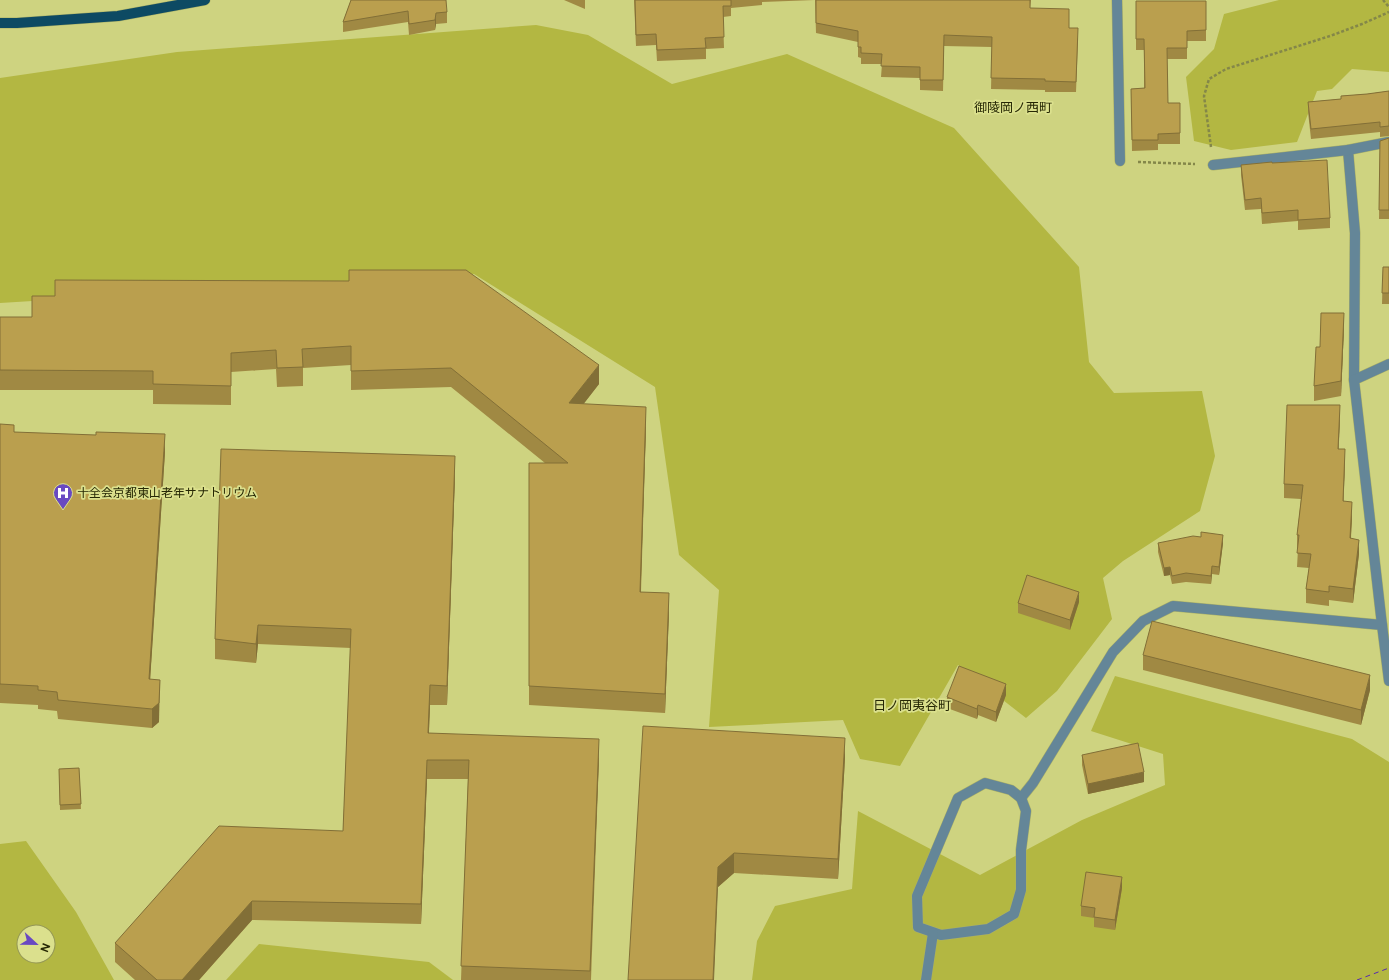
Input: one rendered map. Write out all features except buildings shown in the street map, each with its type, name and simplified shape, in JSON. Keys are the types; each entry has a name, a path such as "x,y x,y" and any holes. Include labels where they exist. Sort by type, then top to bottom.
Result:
{"main road":[{"path":"0,23 118,16 205,0"}],"street":[{"path":"1117,0 1120,161"},
{"path":"1213,165 1348,150 1389,142"},
{"path":"1348,150 1356,233 1354,380 1389,681"},
{"path":"1354,380 1389,364"},
{"path":"1021,798 1033,783 1113,652 1143,621 1173,606 1382,625"},
{"path":"985,783 1011,790 1021,798 1026,811 1021,850 1021,890 1014,914 988,929 941,935 918,927 917,896 958,798 985,783"},
{"path":"926,980 933,933"}],"path":[{"path":"1383,0 1389,7"},
{"path":"1120,161 1213,165 1204,96 1209,79 1226,69 1330,36 1389,12"}],"shaded area":[{"path":"1279,0 1389,0 1389,72 1352,69 1332,89 1317,91 1297,142 1231,150 1194,141 1186,77 1214,49 1224,14"},
{"path":"536,25 588,35 672,84 787,54 954,128 1079,267 1089,362 1114,393 1202,391 1215,456 1200,511 1123,561 1103,578 1112,619 1057,691 1026,718 958,665 900,766 860,759 843,720 709,727 719,590 679,555 655,387 474,274 0,303 0,78 177,52"},
{"path":"1115,676 1352,739 1389,762 1389,980 752,980 757,941 775,906 852,889 858,811 980,875 1082,820 1165,785 1163,754 1091,731"},
{"path":"26,841 76,912 114,980 0,980 0,844"},
{"path":"259,944 429,962 453,980 226,980"}],"ferry route":[{"path":"1357,980 1389,968"}],"place":[{"name":"十全会京都東山老年サナトリウム","path":"63,510"}],"district":[{"name":"御陵岡ノ西町","path":"1013,107"},
{"name":"日ノ岡夷谷町","path":"912,705"}]}
